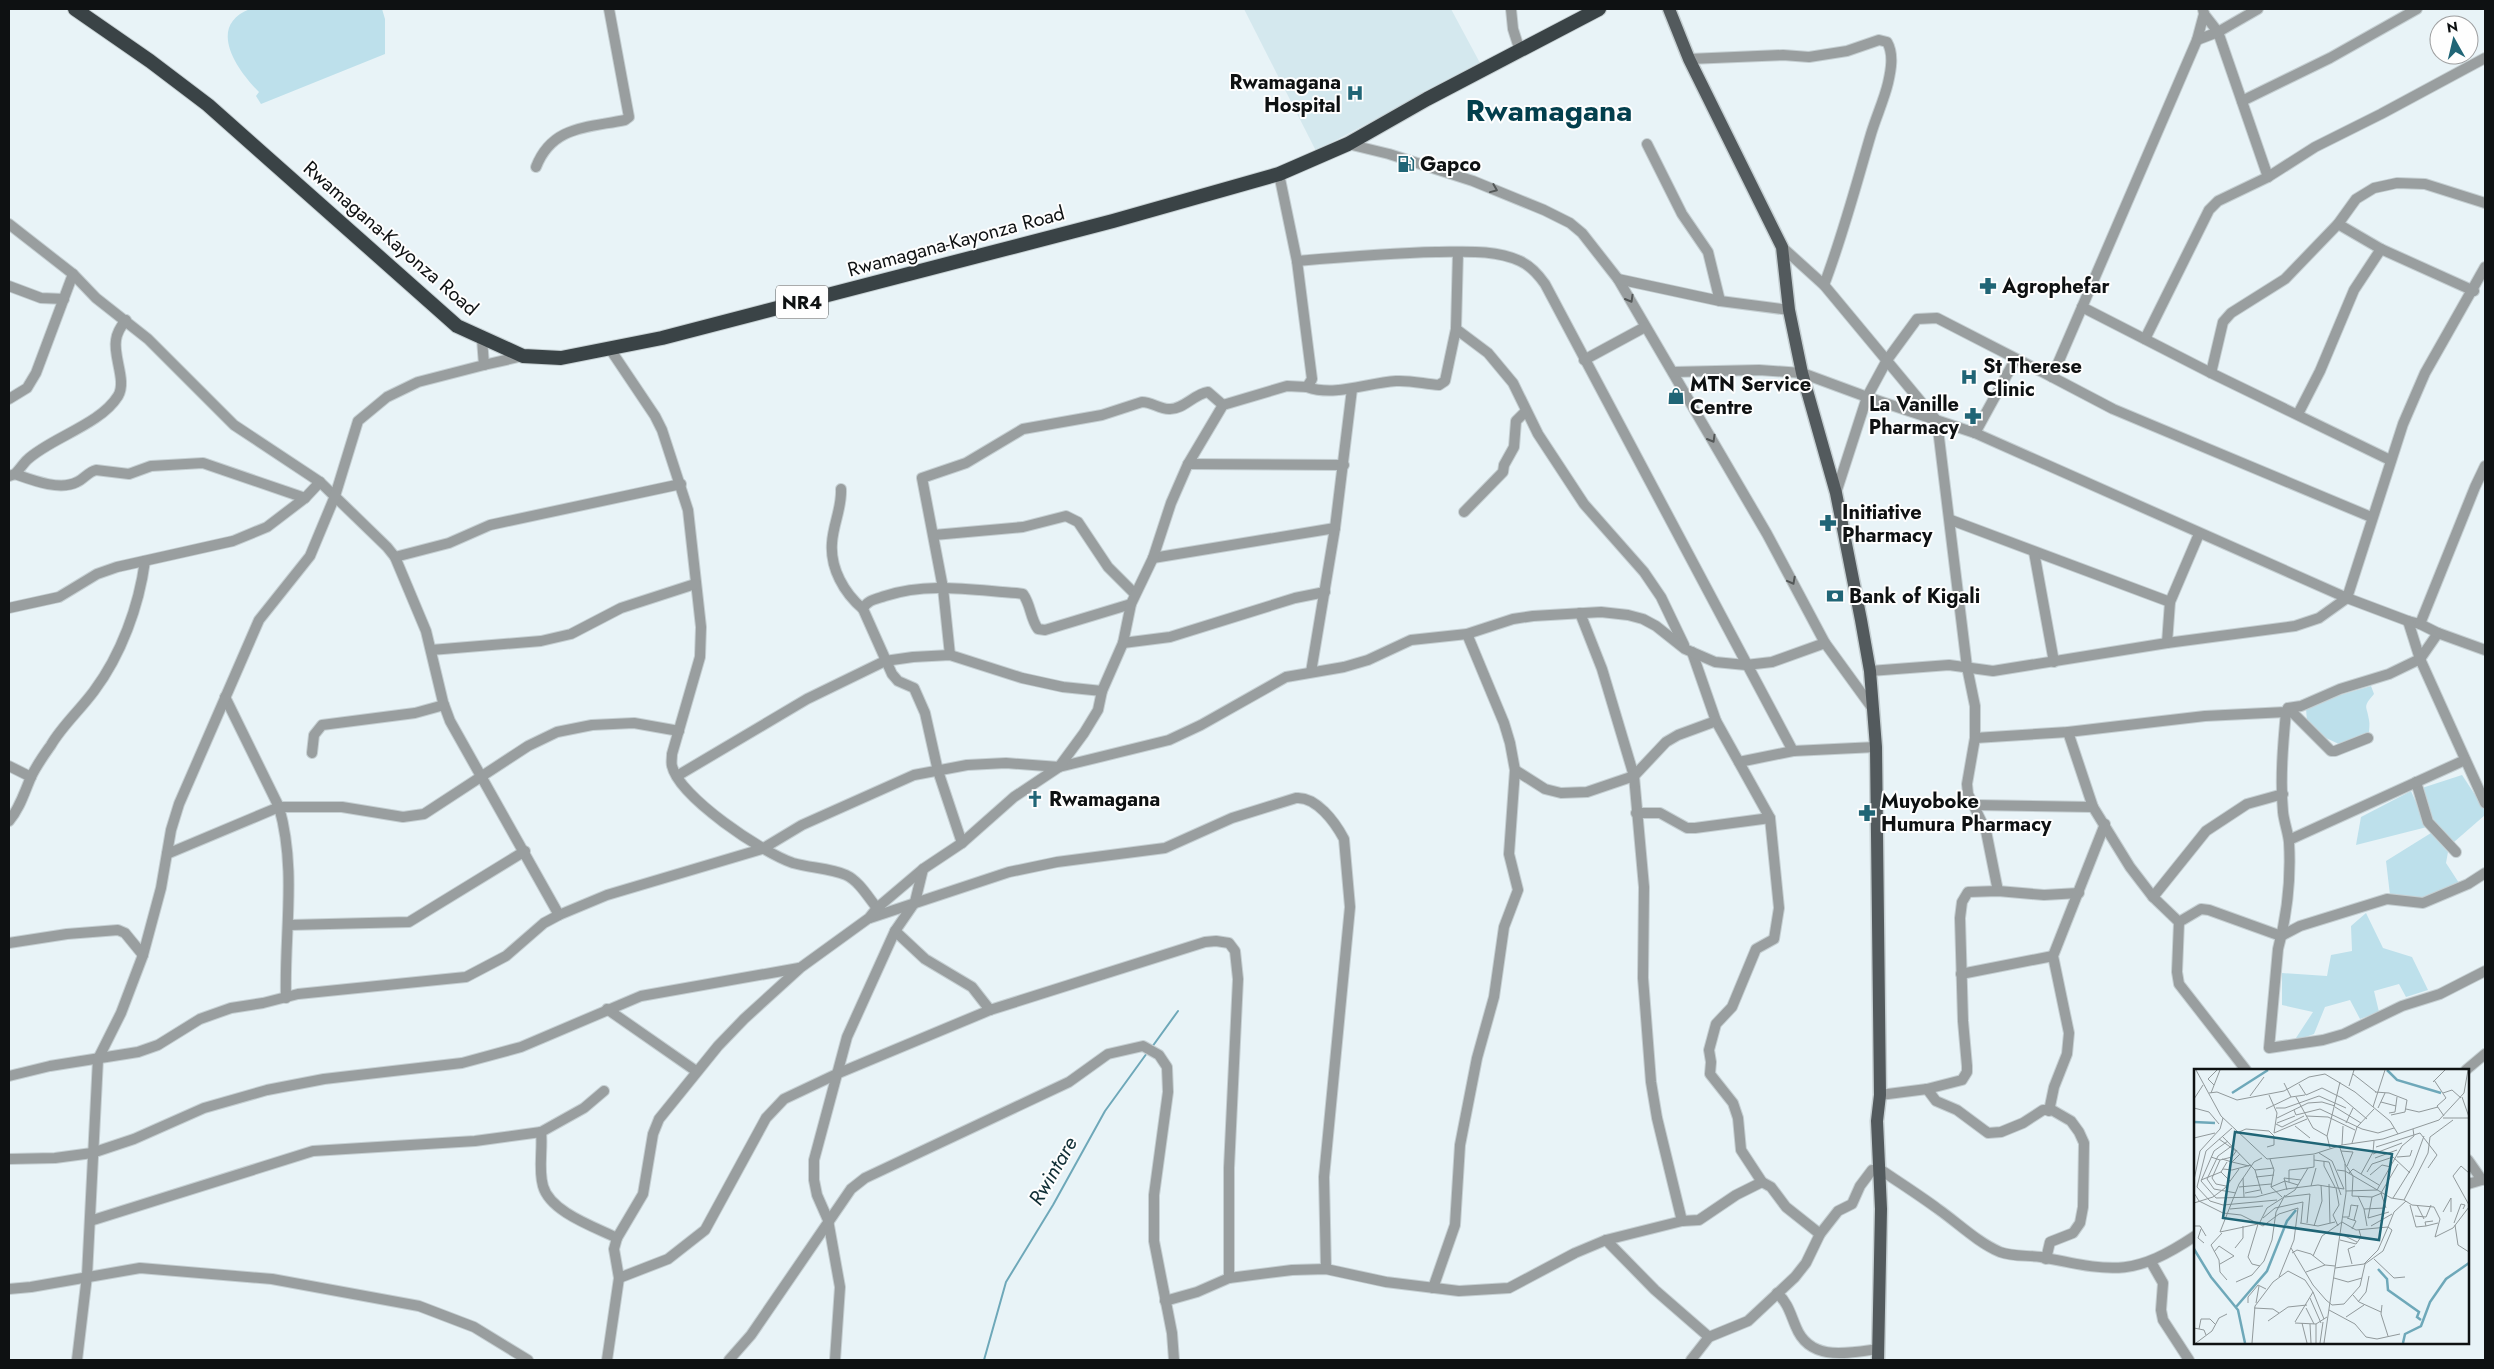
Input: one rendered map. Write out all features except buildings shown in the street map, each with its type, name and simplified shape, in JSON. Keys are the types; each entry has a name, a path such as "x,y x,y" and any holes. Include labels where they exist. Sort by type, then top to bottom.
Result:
{"highway":[{"name":"Rwamagana-Kayonza Road","path":"75,9 150,61 208,105 457,326 523,356 561,358 662,338 1113,221 1279,174 1348,144 1599,9"}],"main road":[{"path":"1669,9 1689,58 1782,247 1789,310 1802,373 1836,493 1870,671 1876,747 1879,1136 1881,1170 1878,1355"}],"street":[{"path":"536,167 542,152 559,136 625,120 629,117 609,9"},
{"path":"1510,9 1520,51"},
{"path":"2197,40 2218,32 2258,9"},
{"path":"2242,101 2330,58 2417,9"},
{"path":"2204,12 2218,32 2268,177"},
{"path":"2052,377 2103,263 2197,40 2204,12"},
{"path":"1689,58 1783,55 1809,57 1847,52 1879,40 1886,42 1890,47 1891,60 1888,84 1876,118 1838,247 1824,284"},
{"path":"2145,339 2209,210 2218,201 2268,177 2315,147 2485,58"},
{"path":"1348,144 1389,154 1473,181 1544,210 1570,223 1582,233 1618,279 1767,534 1825,643 1874,710"},
{"path":"1647,144 1682,214 1708,252 1720,301"},
{"path":"1279,174 1297,261 1312,378 1307,387"},
{"path":"2211,373 2223,322 2285,279 2338,224 2356,199 2374,188 2397,183 2425,184 2485,203"},
{"path":"9,224 73,274 96,298 148,339 234,424 320,482 395,557 426,631 444,705 450,721 525,850 559,915"},
{"path":"2338,224 2381,249 2474,291"},
{"path":"1782,247 1824,284 1937,421 1951,520 1967,667 1975,706 1975,738 1967,784 1968,794 1989,841 1998,891"},
{"path":"2298,414 2320,372 2354,290 2381,249"},
{"path":"1297,261 1355,255 1458,252 1497,254 1520,261 1534,270 1545,284 1793,751"},
{"path":"607,1360 619,1278 614,1249 617,1238 643,1194 653,1134 659,1119 696,1071 744,1019 800,968 869,918 877,908 923,869 962,843 1014,797 1059,767 1098,710 1102,692 1123,643 1133,599 1153,558 1170,503 1188,464 1223,405 1287,386 1307,387 1313,390 1352,389 1395,381 1412,380 1439,385 1445,381 1456,329 1458,252"},
{"path":"1870,671 1937,665 1993,671 2167,642 2295,626 2319,618 2347,598 2402,424 2425,373 2474,291 2485,267"},
{"path":"9,399 27,388 36,373 73,274"},
{"path":"1618,279 1720,301 1789,310"},
{"path":"9,286 41,298 64,299"},
{"path":"2082,307 2211,373 2390,460"},
{"path":"1836,493 1867,397 1888,360 1917,319 1937,318 2014,360 2114,409 2372,517"},
{"path":"126,320 116,338 115,348 120,384 119,394 116,399 73,432 28,459 12,475 36,482 68,484 75,483 96,470 129,474 151,466 203,463 305,498"},
{"path":"1584,360 1645,327"},
{"path":"1456,329 1488,353 1514,383 1525,412 1584,504 1644,572 1660,596 1689,650 1716,721 1770,818 1779,908 1777,934 1774,939 1756,949 1732,1007 1716,1024 1708,1050 1711,1062 1710,1074 1733,1103 1738,1118 1741,1150 1762,1182 1771,1188 1786,1207 1820,1234"},
{"path":"482,339 484,365"},
{"path":"610,349 655,416 681,484 688,510 701,626 700,657 672,754 672,766 677,776 703,807 762,849 792,862 845,874 855,881 877,908"},
{"path":"77,1360 87,1276 98,1059 121,1013 144,955 179,804 259,620 310,556 335,496 358,421 369,410 387,397 418,382 523,356"},
{"path":"1975,433 2014,360"},
{"path":"1673,372 1759,370 1802,373 1975,433 2199,534 2347,598 2485,650"},
{"path":"1311,672 1335,528 1352,389"},
{"path":"950,656 943,588 922,478 966,463 1023,429 1102,415 1142,402 1169,410 1179,407 1195,396 1208,392 1223,405"},
{"path":"1464,512 1503,472 1504,465 1514,447 1516,421 1525,412"},
{"path":"1188,464 1344,465"},
{"path":"2420,624 2485,466"},
{"path":"9,608 59,597 97,574 232,541 267,527 305,498 320,482"},
{"path":"395,557 449,543 490,525 681,484"},
{"path":"841,489 842,502 832,544 844,590 863,609 884,661 898,681 914,688 924,713 938,771 962,843"},
{"path":"934,535 1009,528 1060,517 1073,518 1078,522 1108,567 1133,599"},
{"path":"1951,520 2170,602"},
{"path":"1153,558 1335,528"},
{"path":"2167,642 2170,602 2199,534"},
{"path":"2034,552 2054,662"},
{"path":"9,821 21,804 31,776 54,739 107,671 126,629 142,583 145,561"},
{"path":"432,650 541,641 571,634 621,608 695,584"},
{"path":"863,609 869,601 919,587 1023,594 1027,600 1033,622 1038,629 1045,630 1133,599"},
{"path":"1123,643 1179,634 1282,602 1325,592"},
{"path":"9,1076 50,1066 138,1052 151,1047 200,1019 230,1008 298,994 466,977 506,956 544,923 559,915 607,894 762,849 802,825 914,775 967,765 1006,762 1059,767 1169,740 1201,724 1269,684 1286,677 1368,660 1411,640 1467,634 1513,619 1580,613 1628,614 1643,619 1689,650 1715,662 1746,665 1772,662 1825,643"},
{"path":"1580,613 1602,669 1634,776 1644,887 1643,978 1651,1082 1657,1118 1682,1221"},
{"path":"2408,622 2420,659 2485,803"},
{"path":"1975,738 2068,732 2206,716 2287,710 2340,689 2389,674 2420,659 2438,633"},
{"path":"1433,1288 1455,1225 1460,1146 1477,1058 1494,997 1504,927 1518,890 1509,854 1515,770 1504,723 1467,634"},
{"path":"677,776 807,699 884,661 913,657 950,656 1022,678 1063,687 1102,692"},
{"path":"225,697 279,807 288,858 289,925 285,969 286,998"},
{"path":"312,753 314,735 322,725 415,712 444,705"},
{"path":"2287,710 2331,751 2368,738"},
{"path":"2287,710 2283,749 2283,812 2289,840 2289,867 2278,949 2269,1048 2323,1040 2344,1034 2402,1006 2440,994 2485,971"},
{"path":"1515,770 1545,789 1561,793 1587,792 1634,776 1666,742 1678,735 1716,721"},
{"path":"167,854 279,807 342,807 413,818 424,814 528,746 557,732 592,725 634,723 680,731"},
{"path":"2068,732 2093,807 2130,867 2153,897 2179,922 2177,972 2179,984 2245,1069"},
{"path":"1739,762 1793,751 1876,747"},
{"path":"2289,840 2465,760"},
{"path":"9,766 31,776"},
{"path":"2416,782 2428,822 2456,852"},
{"path":"2153,897 2206,831 2247,804 2284,794"},
{"path":"869,918 1009,872 1057,862 1165,848 1232,818 1296,798 1305,797 1313,802 1339,830 1344,839 1350,907 1324,1178 1326,1269"},
{"path":"1974,805 2093,807"},
{"path":"1636,813 1660,813 1687,828 1770,818"},
{"path":"2050,1111 2054,1087 2069,1044 2069,1033 2053,956 2105,824"},
{"path":"289,925 409,922 525,850"},
{"path":"1876,864 1880,1282"},
{"path":"835,1360 840,1286 828,1220 817,1195 814,1180 814,1160 839,1073 847,1037 895,931 915,902 923,869"},
{"path":"2179,922 2201,909 2209,910 2281,936 2300,926 2387,899 2424,903 2468,884 2485,873"},
{"path":"1880,1095 1927,1089 1962,1080 1967,1072 1961,974 1962,902 1968,892 1998,891 2044,895 2079,893"},
{"path":"9,943 67,934 118,930 125,933 144,955"},
{"path":"895,931 924,959 972,987 990,1010"},
{"path":"619,1278 668,1259 705,1230 773,1109 784,1099 839,1073 990,1010 1205,942 1216,941 1229,943 1235,951 1238,979 1230,1158 1229,1278"},
{"path":"1961,974 2053,956"},
{"path":"9,1159 55,1158 92,1153 134,1139 204,1108 258,1093 324,1078 462,1062 521,1047 607,1009 664,991 800,968"},
{"path":"607,1009 696,1071"},
{"path":"729,1360 751,1336 850,1189 865,1178 1069,1082 1108,1054 1143,1046 1159,1055 1167,1067 1168,1092 1154,1195 1154,1241 1172,1334 1174,1360"},
{"path":"2467,1069 2485,1054"},
{"path":"1927,1089 1936,1100 1957,1110 1988,1133 2001,1132 2023,1123 2043,1110 2050,1111 2071,1121 2079,1132 2084,1143 2083,1207 2080,1222 2073,1233 2050,1242 2046,1258"},
{"path":"90,1221 313,1151 475,1141 541,1132 584,1108 604,1091"},
{"path":"541,1132 543,1186 548,1197 577,1219 617,1238"},
{"path":"2469,1161 2484,1179 2469,1184"},
{"path":"1691,1360 1709,1337 1748,1320 1806,1263 1820,1234 1838,1211 1852,1204 1860,1186 1872,1170 1881,1170 1981,1241 2001,1252 2046,1258 2108,1270 2133,1268 2151,1262 2194,1237"},
{"path":"1165,1301 1197,1292 1229,1278 1267,1272 1326,1269 1386,1282 1459,1291 1509,1288 1575,1253 1606,1240 1682,1221 1699,1220 1736,1195 1762,1182"},
{"path":"1606,1240 1655,1290 1709,1337"},
{"path":"2151,1262 2163,1283 2161,1310 2163,1320 2189,1360"},
{"path":"9,1289 140,1268 272,1279 418,1306 474,1327 528,1360"},
{"path":"1777,1293 1788,1304 1801,1337 1817,1350 1827,1353 1878,1355"}],"shaded area":[{"path":"250,9 382,9 385,19 385,54 261,104 256,96 259,92 250,83 235,61 228,37 230,26 237,17"},
{"name":"Rwamagana Hospital","path":"1244,9 1451,9 1480,63 1316,151"},
{"path":"2371,686 2374,694 2366,707 2369,733 2341,745 2326,738 2307,722 2306,708 2313,703"},
{"path":"2462,775 2485,810 2485,815 2454,842 2432,820 2422,788"},
{"path":"2411,791 2427,827 2356,845 2361,817"},
{"path":"2431,833 2448,852 2446,863 2459,883 2421,900 2390,895 2386,861"},
{"path":"2366,913 2383,948 2412,957 2428,990 2406,997 2399,984 2374,991 2379,1012 2360,1019 2350,1000 2325,1007 2314,1034 2294,1041 2313,1012 2282,1005 2282,973 2327,976 2331,955 2352,951 2351,926"}],"waterway":[{"name":"Rwintare","path":"1152,1047 1178,1011"},
{"name":"Rwintare","path":"984,1360 1006,1282 1053,1205 1105,1111 1147,1053"}],"place":[{"name":"Rwamagana Hospital","path":"1355,93"},
{"name":"Gapco","path":"1406,164"},
{"name":"Agrophefar","path":"1988,286"},
{"name":"St Therese Clinic","path":"1969,377"},
{"name":"MTN Service Centre","path":"1676,396"},
{"name":"La Vanille Pharmacy","path":"1973,416"},
{"name":"Initiative Pharmacy","path":"1828,523"},
{"name":"Bank of Kigali","path":"1835,596"},
{"name":"Rwamagana","path":"1035,799"},
{"name":"Muyoboke Humura Pharmacy","path":"1867,813"}],"district":[{"name":"Rwamagana","path":"1549,111"}]}
